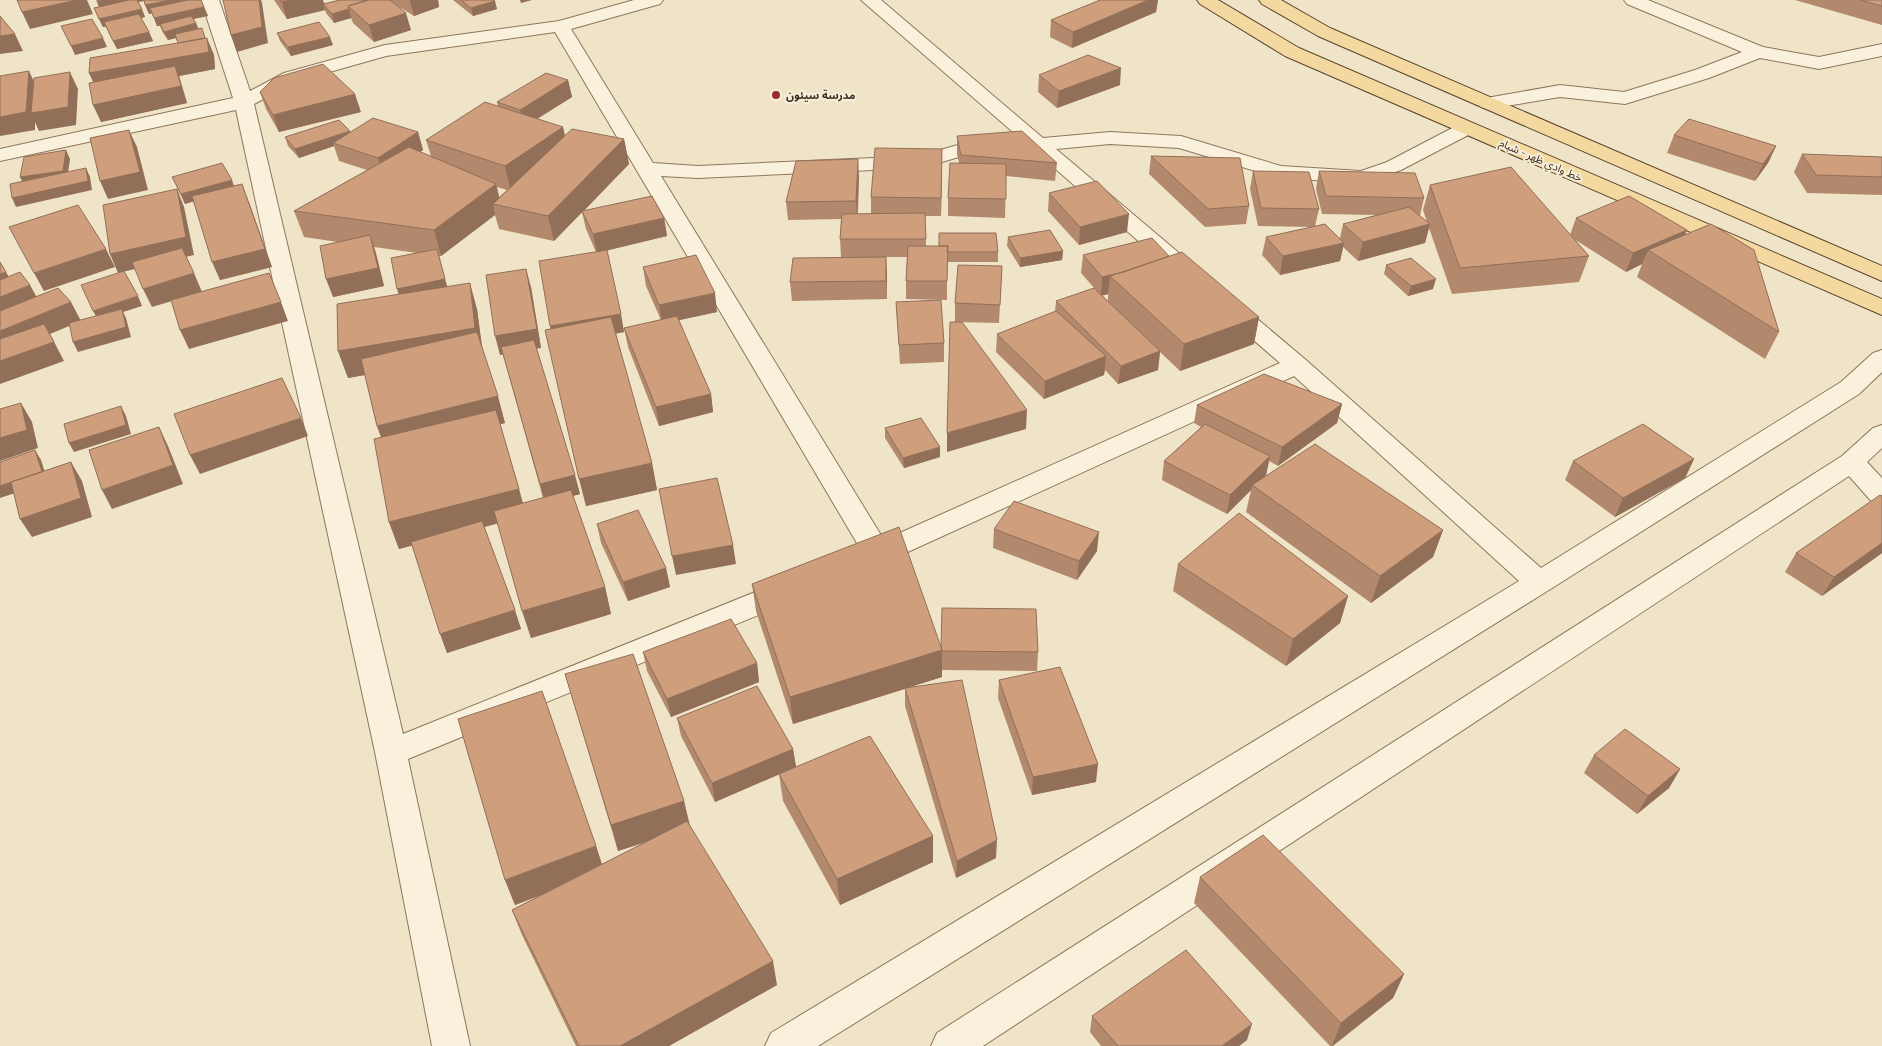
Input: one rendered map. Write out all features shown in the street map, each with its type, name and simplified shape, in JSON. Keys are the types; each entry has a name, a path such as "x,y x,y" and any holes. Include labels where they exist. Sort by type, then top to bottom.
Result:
{"main road":[{"name":"خط وادي ظهر - شبام","path":"1206,0 1292,52 1882,308"},
{"path":"1268,0 1324,32 1882,274"}],"street":[{"path":"210,0 244,102 390,752 451,1046"},
{"path":"0,155 244,102 291,78 385,50 560,26 654,0"},
{"path":"870,0 1297,365 1539,582"},
{"path":"1632,0 1758,52 1819,63 1882,50"},
{"path":"560,26 878,554"},
{"path":"1488,103 1560,92 1625,98 1702,74 1758,52"},
{"path":"645,169 698,172 896,163 935,158 1032,138 1110,138 1181,142 1279,172 1363,177 1394,166 1467,128"},
{"path":"784,1046 1539,582 1850,388 1882,358"},
{"path":"850,565 1297,365"},
{"path":"950,1046 1852,462 1882,434"},
{"path":"1852,462 1882,495"},
{"path":"390,752 814,580"}],"building":[{"path":"17,0 77,0 22,12"},
{"path":"137,0 142,9 99,19 94,8"},
{"path":"144,0 172,0 145,5"},
{"path":"188,0 201,0 204,7 154,18 150,8"},
{"path":"223,0 259,0 262,27 231,35"},
{"path":"340,0 368,0 348,6 349,9 332,14 323,4"},
{"path":"369,0 390,0 406,13 369,25 348,6"},
{"path":"461,0 494,0 495,1 471,8"},
{"path":"1100,0 1148,0 1073,32 1051,20"},
{"path":"1860,0 1882,0 1882,6"},
{"path":"139,14 149,32 113,41 104,22"},
{"path":"0,16 15,34 0,36"},
{"path":"191,16 196,23 164,32 160,24"},
{"path":"92,19 103,38 71,46 61,26"},
{"path":"319,22 330,37 288,47 277,33"},
{"path":"202,28 205,38 178,43 175,34"},
{"path":"207,38 209,52 89,73 90,58"},
{"path":"1088,55 1121,68 1059,91 1039,75"},
{"path":"323,64 355,94 273,115 260,92 274,78"},
{"path":"175,66 181,86 93,105 89,83"},
{"path":"29,71 26,112 0,117 0,76"},
{"path":"70,72 68,107 31,113 34,78"},
{"path":"546,73 568,80 520,110 497,102"},
{"path":"485,102 563,127 505,166 426,140"},
{"path":"373,118 418,132 378,158 333,143"},
{"path":"1689,119 1776,146 1763,164 1674,135"},
{"path":"339,120 350,131 295,149 285,137"},
{"path":"572,129 624,139 548,216 493,204"},
{"path":"129,130 140,172 100,181 90,138"},
{"path":"1022,131 1057,163 961,155 957,136"},
{"path":"409,147 496,184 434,230 294,211"},
{"path":"875,148 942,149 941,198 871,197"},
{"path":"66,150 63,171 20,177 24,157"},
{"path":"1802,154 1882,157 1882,177 1816,175"},
{"path":"1151,156 1240,158 1249,206 1208,209"},
{"path":"858,159 856,201 786,202 796,161"},
{"path":"222,163 232,180 181,194 172,177"},
{"path":"950,163 1006,164 1006,199 948,198"},
{"path":"1511,167 1589,256 1460,268 1430,185"},
{"path":"86,168 88,181 12,198 10,184"},
{"path":"1253,171 1309,172 1319,209 1261,208"},
{"path":"1319,171 1415,173 1424,198 1326,196"},
{"path":"1097,181 1129,214 1080,227 1049,193"},
{"path":"242,184 265,249 212,262 192,196"},
{"path":"177,189 186,237 110,254 103,205"},
{"path":"652,196 664,218 593,234 582,211"},
{"path":"1629,196 1687,230 1633,253 1576,218"},
{"path":"78,205 106,249 34,273 9,227"},
{"path":"1409,207 1430,224 1363,242 1343,224"},
{"path":"925,213 926,239 840,239 842,214"},
{"path":"1325,224 1344,243 1283,256 1266,237"},
{"path":"1711,224 1754,250 1779,332 1648,250"},
{"path":"1050,230 1063,251 1020,258 1008,237"},
{"path":"939,233 996,233 998,252 947,252 948,246 939,246"},
{"path":"370,235 378,268 326,279 320,246"},
{"path":"1152,238 1169,256 1124,272 1102,277 1083,255"},
{"path":"908,246 948,246 947,281 906,281"},
{"path":"182,248 194,273 143,289 132,262"},
{"path":"437,249 445,279 397,289 391,258"},
{"path":"607,250 621,314 550,326 539,261"},
{"path":"1182,252 1259,317 1184,344 1110,276"},
{"path":"696,255 715,293 659,305 643,267"},
{"path":"886,257 886,281 790,282 793,258"},
{"path":"1411,258 1436,279 1411,286 1386,265"},
{"path":"0,262 6,272 0,274"},
{"path":"958,265 1002,266 1000,305 955,303"},
{"path":"526,269 537,329 495,336 486,275"},
{"path":"124,271 138,296 93,311 81,285"},
{"path":"20,272 30,285 0,297 0,280"},
{"path":"269,273 281,302 180,330 171,300"},
{"path":"470,283 475,328 338,351 337,304"},
{"path":"58,288 71,302 0,331 0,311"},
{"path":"1094,288 1160,351 1121,366 1056,301"},
{"path":"941,300 944,343 899,345 896,302"},
{"path":"122,309 126,327 73,342 69,323"},
{"path":"1056,311 1106,356 1045,381 997,334"},
{"path":"677,316 711,394 656,407 624,328"},
{"path":"611,317 652,463 579,479 545,330"},
{"path":"950,322 962,322 1027,410 947,433"},
{"path":"44,324 54,342 0,361 0,339"},
{"path":"477,332 498,396 377,426 361,359"},
{"path":"534,340 575,475 540,484 501,347"},
{"path":"1264,374 1342,404 1282,447 1197,405"},
{"path":"282,378 301,418 190,455 174,414"},
{"path":"21,403 27,430 0,438 0,409"},
{"path":"121,406 126,425 69,443 64,424"},
{"path":"496,410 519,489 389,522 374,439"},
{"path":"921,418 940,447 903,458 885,428"},
{"path":"1205,424 1270,456 1230,495 1164,461"},
{"path":"1643,424 1694,459 1623,498 1573,461"},
{"path":"159,427 173,465 102,490 89,450"},
{"path":"1315,444 1443,530 1380,576 1252,485"},
{"path":"35,450 42,472 0,486 0,462"},
{"path":"71,462 81,498 20,519 11,482"},
{"path":"717,478 733,545 672,556 659,489"},
{"path":"571,490 605,587 522,611 494,511"},
{"path":"1880,495 1882,496 1882,543 1834,577 1796,553"},
{"path":"1014,501 1099,532 1079,561 994,529"},
{"path":"638,510 666,568 623,582 597,524"},
{"path":"1239,513 1348,596 1293,639 1178,564"},
{"path":"482,521 515,610 440,634 411,542"},
{"path":"899,527 942,650 790,697 752,584"},
{"path":"942,608 1036,609 1038,652 942,651"},
{"path":"731,619 757,663 667,699 643,652"},
{"path":"633,654 684,801 611,825 565,674"},
{"path":"1060,667 1098,764 1033,777 999,680"},
{"path":"962,680 997,840 957,861 905,688"},
{"path":"757,686 793,749 712,783 677,718"},
{"path":"542,691 596,846 505,880 458,719"},
{"path":"1625,729 1680,769 1648,796 1594,755"},
{"path":"870,736 933,836 837,879 779,774"},
{"path":"687,821 773,961 620,1046 579,1046 512,910"},
{"path":"1263,835 1404,974 1341,1023 1200,877"},
{"path":"1186,950 1252,1024 1222,1046 1118,1046 1092,1016"}],"place":[{"name":"مدرسة سيئون","path":"776,95"}]}
